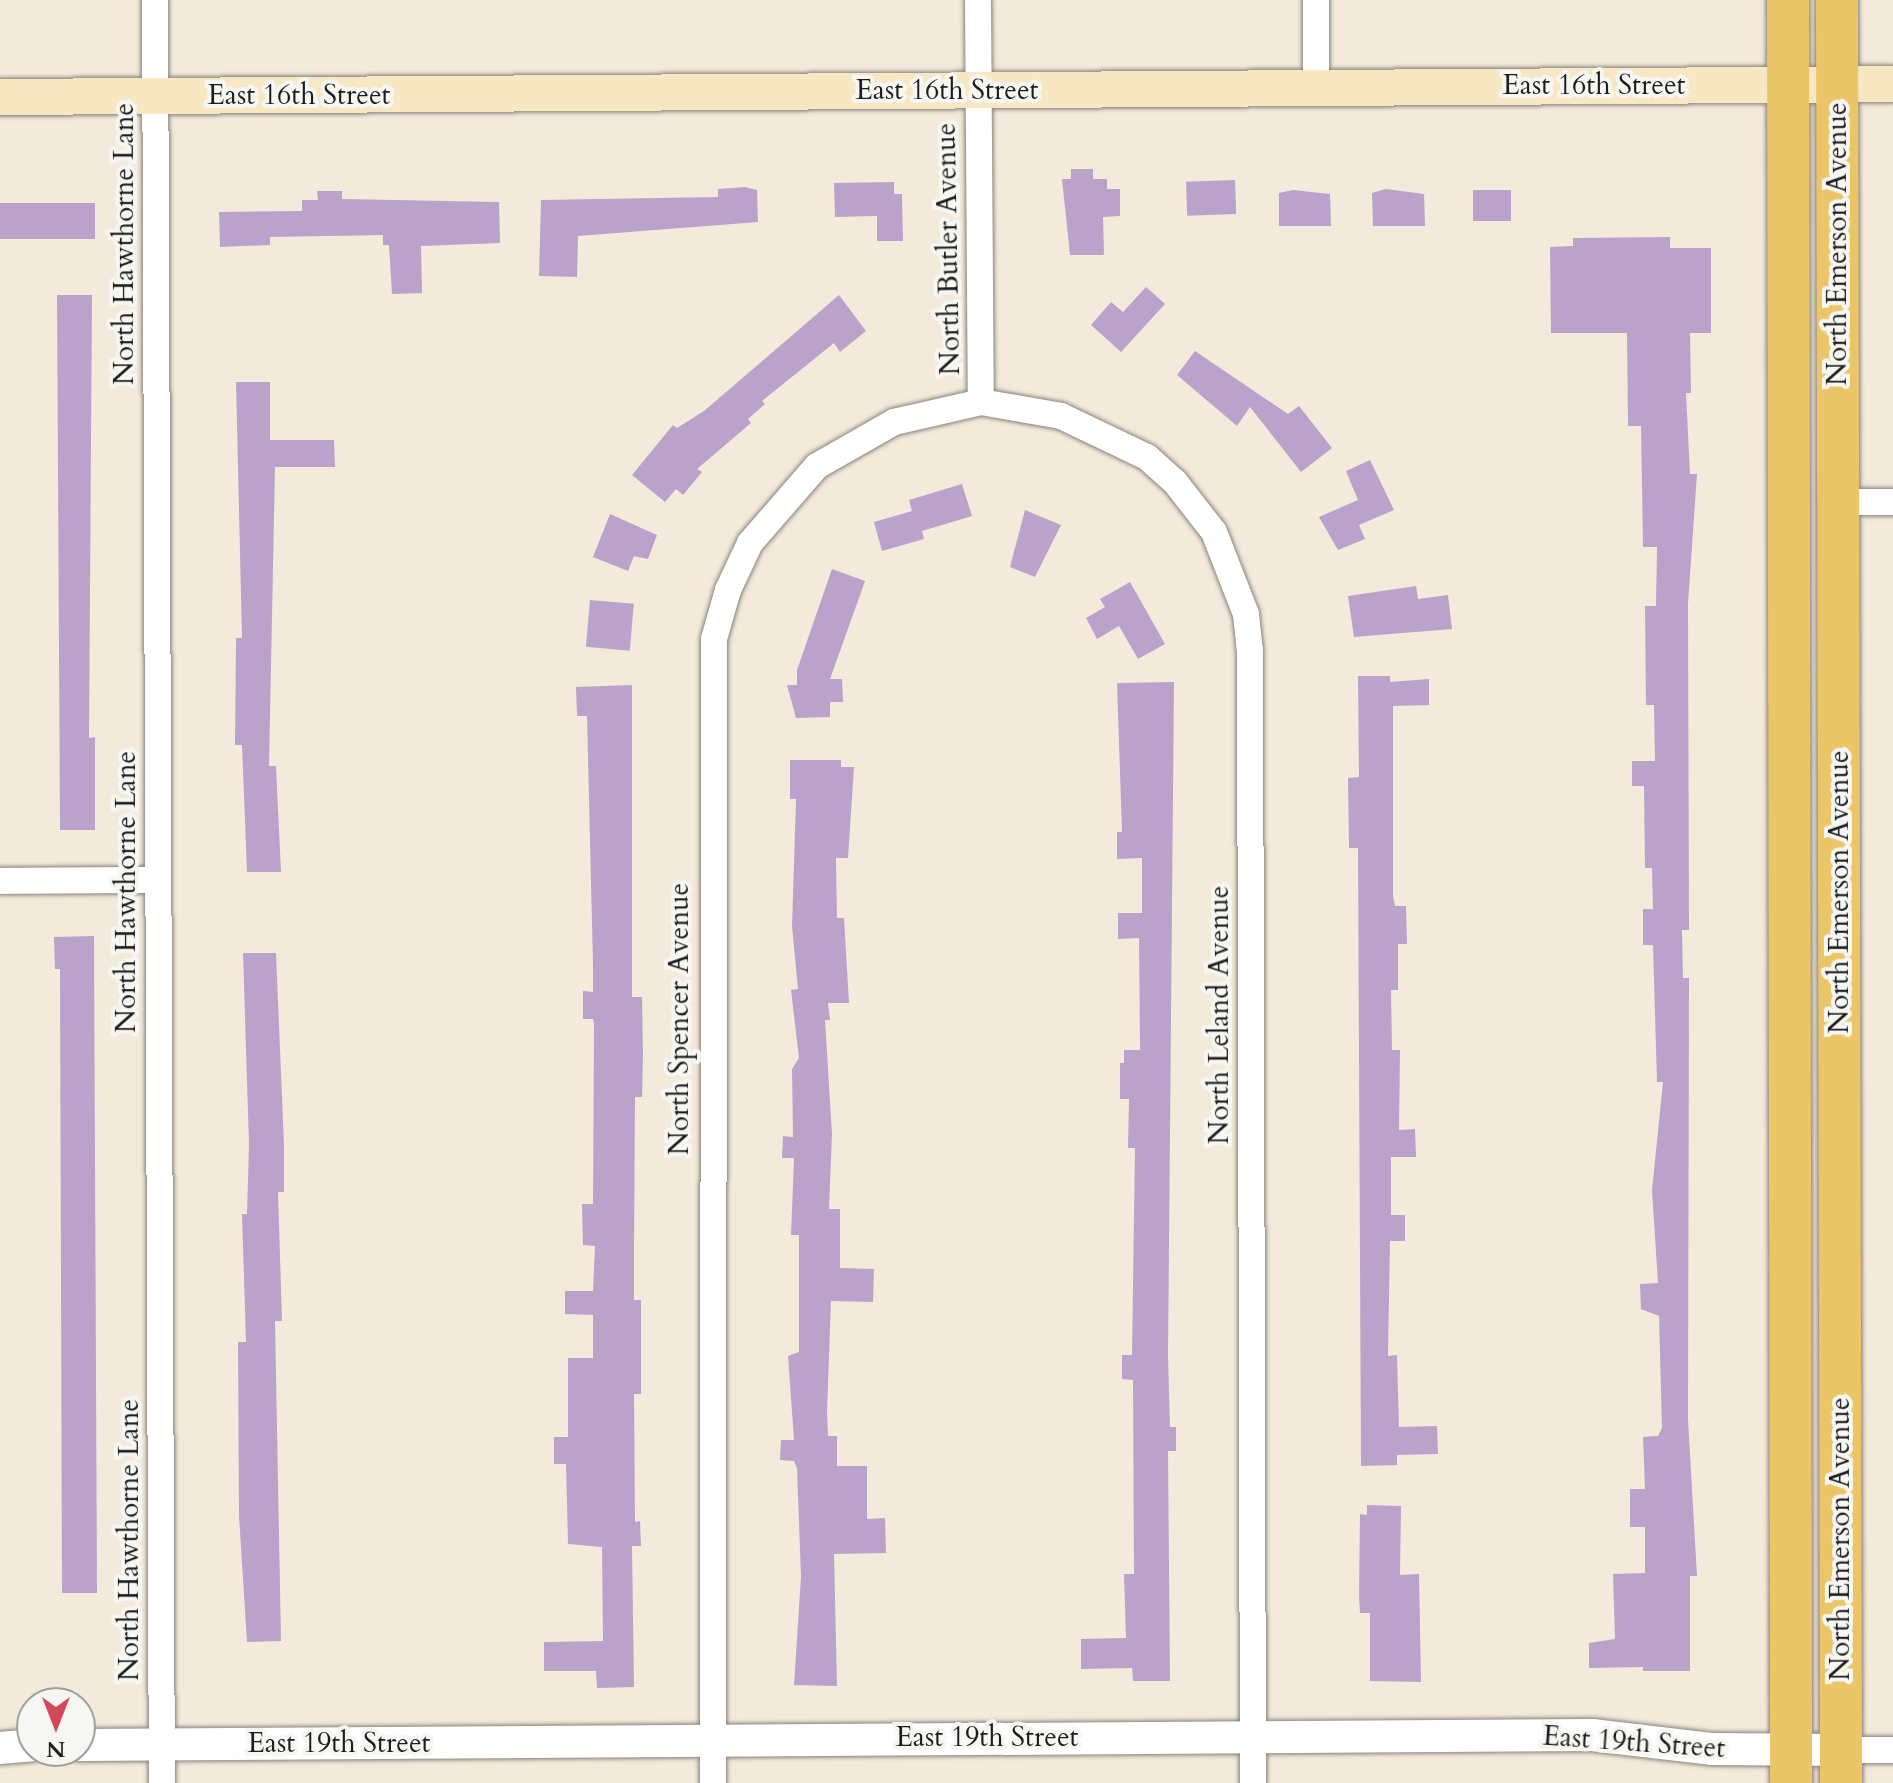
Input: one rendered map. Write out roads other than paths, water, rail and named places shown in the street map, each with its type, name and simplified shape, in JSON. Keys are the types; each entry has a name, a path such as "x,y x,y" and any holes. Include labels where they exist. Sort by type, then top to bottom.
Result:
{"main road":[{"name":"North Emerson Avenue","path":"1788,0 1791,1767"},
{"name":"North Emerson Avenue","path":"1837,0 1841,1767"},
{"name":"East 16th Street","path":"0,97 1893,84"}],"street":[{"name":"North Hawthorne Lane","path":"155,0 162,1783"},
{"name":"North Butler Avenue","path":"978,0 981,402"},
{"path":"1316,0 1316,87"},
{"name":"North Leland Avenue","path":"981,402 1061,416 1147,457 1184,491 1214,532 1246,614 1250,650 1253,1783"},
{"name":"North Spencer Avenue","path":"713,1783 714,639 728,590 750,543 817,466 894,422 981,402"},
{"path":"1837,502 1893,502"},
{"path":"0,881 158,880"},
{"name":"East 19th Street","path":"96,1745 1592,1735 1713,1749 1791,1767 1841,1767 1893,1750"}]}
